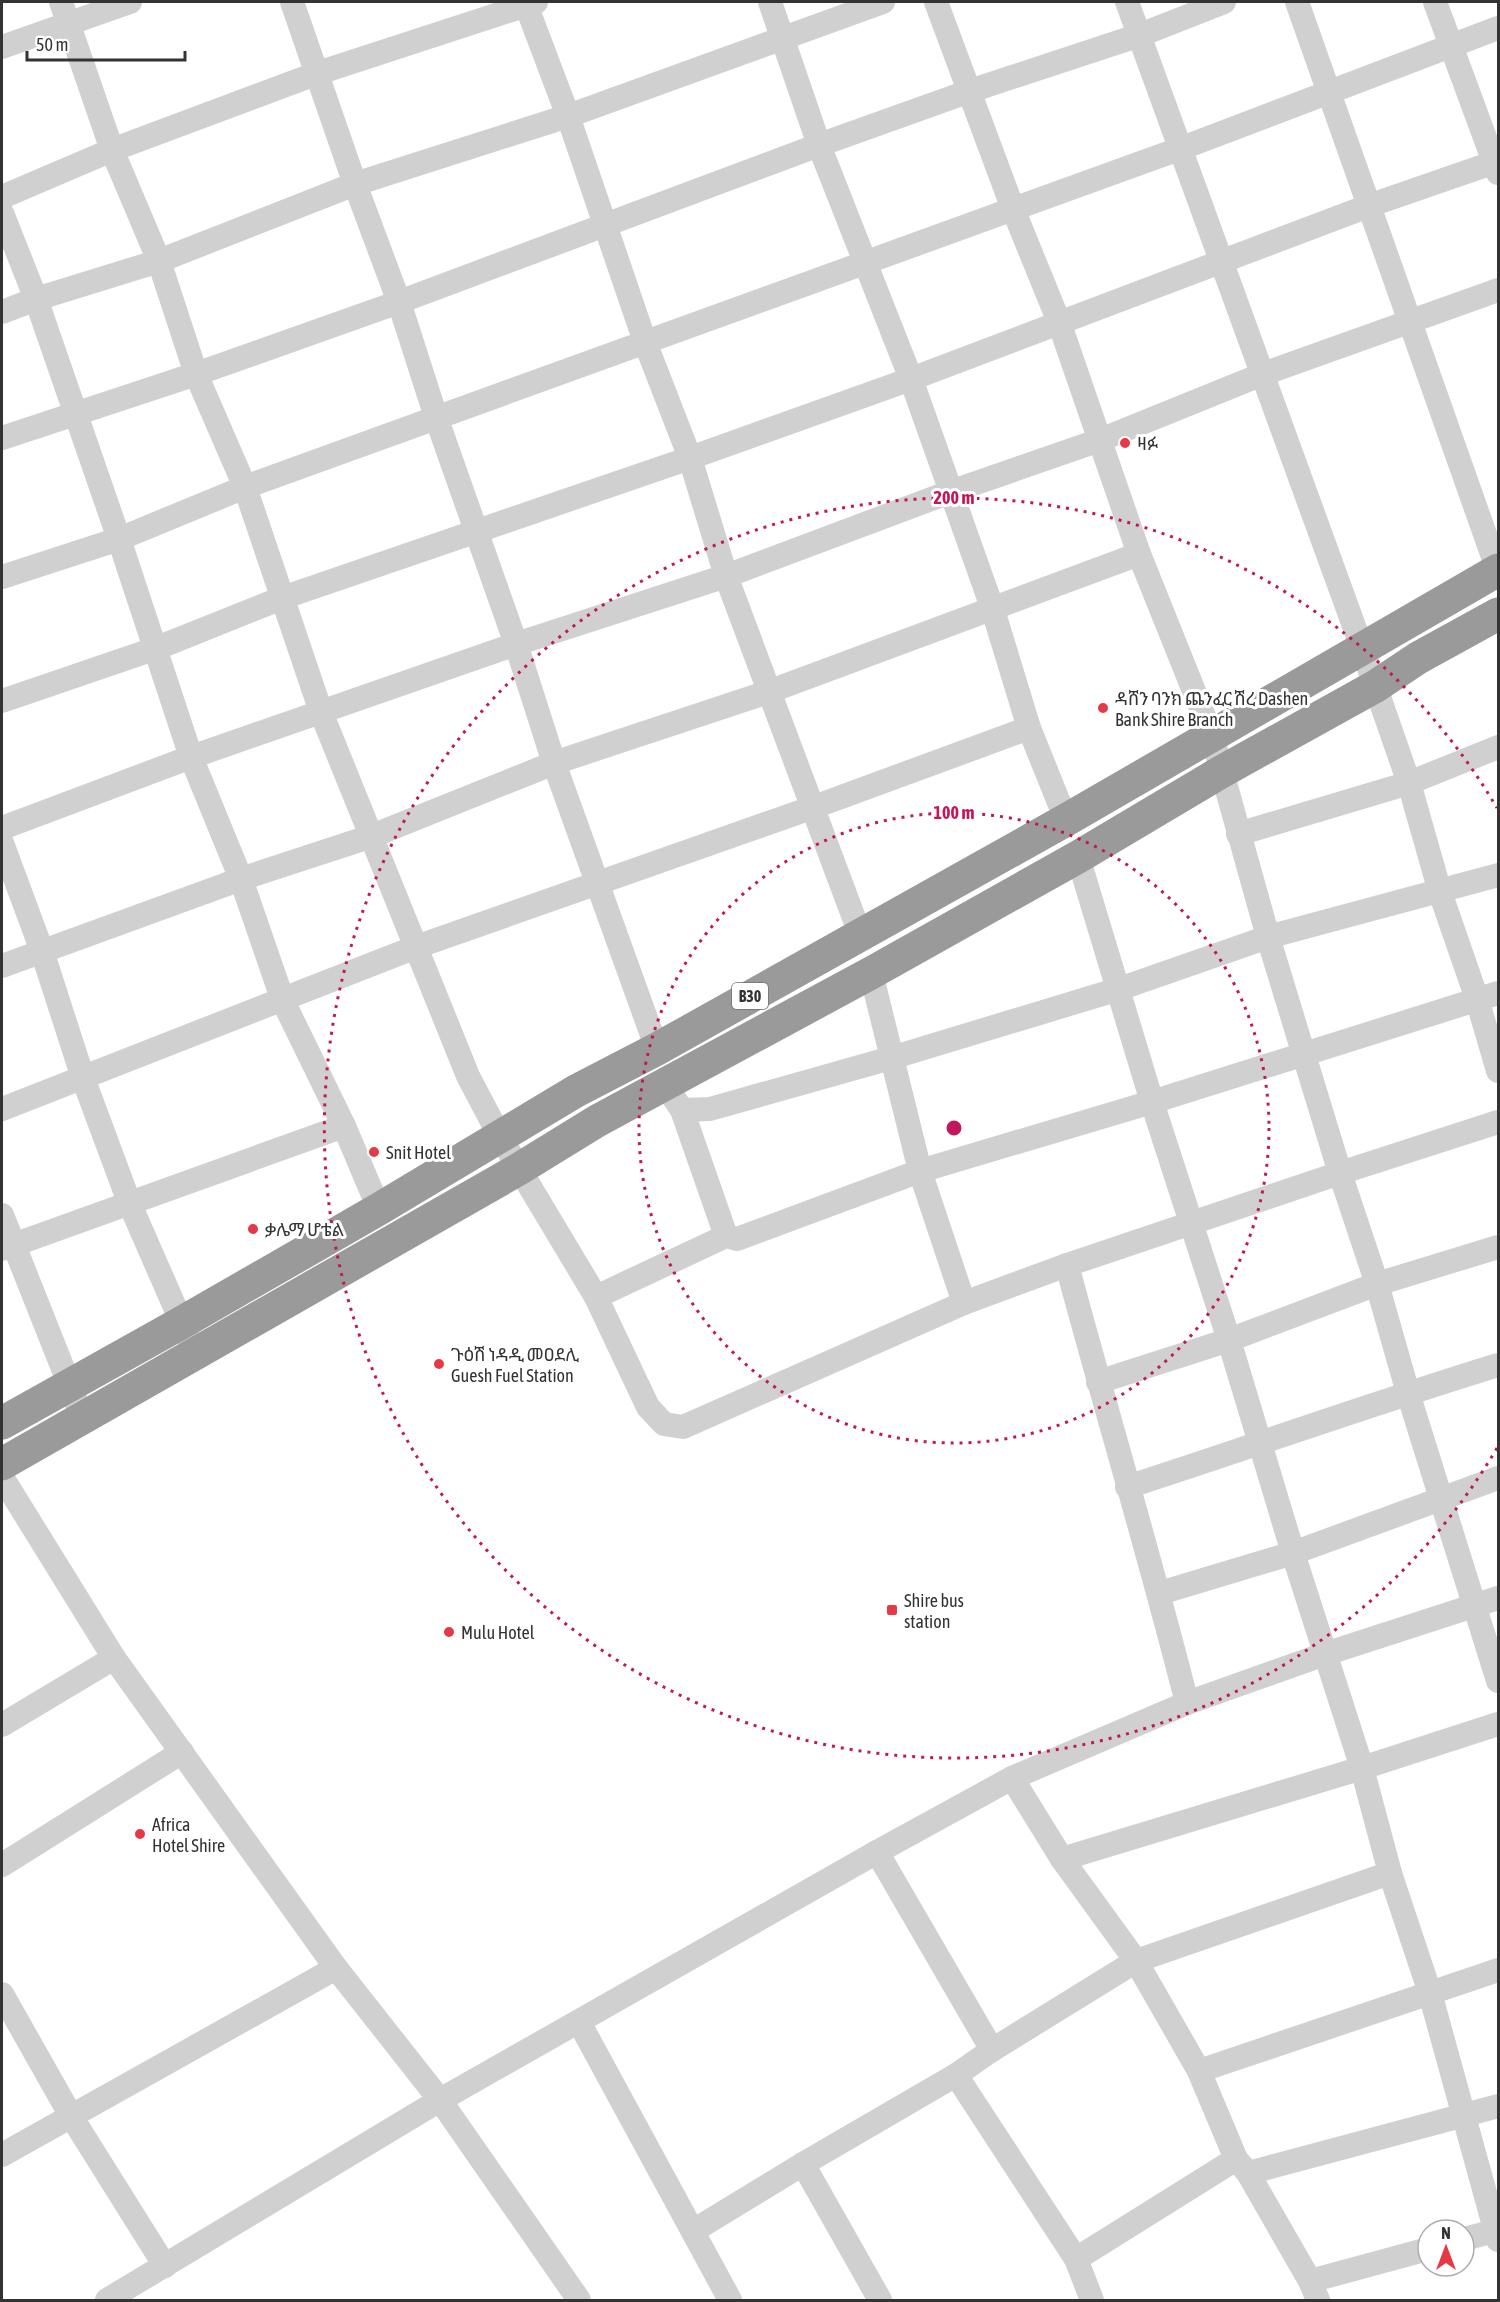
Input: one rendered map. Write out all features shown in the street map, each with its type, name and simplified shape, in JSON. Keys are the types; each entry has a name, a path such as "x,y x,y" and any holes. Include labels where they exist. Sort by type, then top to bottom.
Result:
{"highway":[{"name":"B30","path":"2,1423 379,1209 499,1135 576,1091 657,1049 1066,820 1498,570"},
{"name":"B30","path":"2,1464 519,1169 597,1121 674,1098 871,973 1221,772 1376,686 1418,658 1498,614"},
{"path":"413,1188 432,1219"}],"street":[{"path":"2,47 65,13 130,2"},
{"path":"292,2 355,184 399,302 436,417 516,644 554,763 657,1049"},
{"path":"770,2 819,145 911,379 993,610 1029,728 1066,820"},
{"path":"2,312 36,299 159,261 355,184 568,116 883,2"},
{"path":"936,2 1013,209 1059,322 1140,554 1212,736 1268,937 1498,1681"},
{"path":"1127,2 1223,260 1376,686 1409,783 1440,892 1488,996 1498,1071"},
{"path":"2,438 196,374 399,302 819,145 970,91 1140,35 1224,2"},
{"path":"1297,2 1371,205 1409,322 1498,570"},
{"path":"2,701 157,648 282,598 690,458 911,379 1371,205 1497,165 1435,2"},
{"path":"2,197 112,150 318,73 529,3 645,342 690,458 726,576 860,934"},
{"path":"65,13 112,150 159,261 196,374 244,487 321,712 468,1076 499,1135 596,1297 648,1407 664,1424 683,1427 964,1303 1067,1265 1498,1122"},
{"path":"2,577 119,539 244,487 1182,148 1498,28"},
{"path":"2,213 36,299 157,648 191,757 242,879 283,1001 344,1126 379,1209"},
{"path":"2,828 191,757 516,644 726,576 950,492 1100,440 1263,374 1498,290"},
{"path":"2,966 242,879 372,836 554,763 768,692 1140,554"},
{"path":"2,1109 283,1001 416,947 814,807 1029,728"},
{"path":"1238,834 1409,783 1498,747"},
{"path":"2,843 42,951 83,1078 129,1202 181,1323 197,1354"},
{"path":"1078,856 1152,1102 1229,1340 1293,1553 1362,1768 1390,1873 1430,1993 1498,2233 1476,2237"},
{"path":"674,1098 710,1109 891,1058 1119,989 1268,937 1498,876"},
{"path":"871,973 920,1171 964,1303"},
{"path":"596,1297 726,1236 737,1239 920,1171 1152,1102 1488,996"},
{"path":"674,1098 726,1236"},
{"path":"8,1246 344,1126"},
{"path":"2,1215 8,1246 83,1419"},
{"path":"1098,1382 1229,1340 1377,1284 1498,1247"},
{"path":"1067,1265 1127,1486 1160,1593 1187,1703"},
{"path":"1127,1486 1261,1444 1408,1392 1498,1365"},
{"path":"2,1477 114,1658 336,1968 440,2100 579,2301"},
{"path":"1160,1593 1293,1553 1498,1478"},
{"path":"107,2301 440,2100 1012,1778 1187,1703 1325,1654 1498,1598"},
{"path":"2,1725 114,1658"},
{"path":"1062,1859 1362,1768 1498,1724"},
{"path":"2,1865 182,1752"},
{"path":"1012,1778 1062,1859 1136,1961 1199,2071 1242,2166 1314,2291 1416,2253"},
{"path":"878,1852 992,2050"},
{"path":"693,2231 956,2075 992,2050 1136,1961 1390,1873"},
{"path":"2,2155 336,1968"},
{"path":"1199,2071 1498,1970"},
{"path":"2,1994 70,2116 165,2266"},
{"path":"579,2022 730,2301"},
{"path":"956,2075 1076,2259 1092,2301"},
{"path":"1076,2259 1242,2166 1498,2106"},
{"path":"803,2164 880,2301"}],"place":[{"name":"ዛፉ","path":"1125,443"},
{"name":"ዳሸን ባንክ ጨንፈር ሽረ Dashen Bank Shire Branch","path":"1103,708"},
{"name":"Snit Hotel","path":"374,1152"},
{"name":"ቃሌማ ሆቴል","path":"253,1229"},
{"name":"ጉዕሽ ነዳዲ መዐደሊ Guesh Fuel Station","path":"439,1364"},
{"name":"Shire bus station","path":"892,1610"},
{"name":"Mulu Hotel","path":"449,1632"},
{"name":"Africa Hotel Shire","path":"140,1834"}]}
